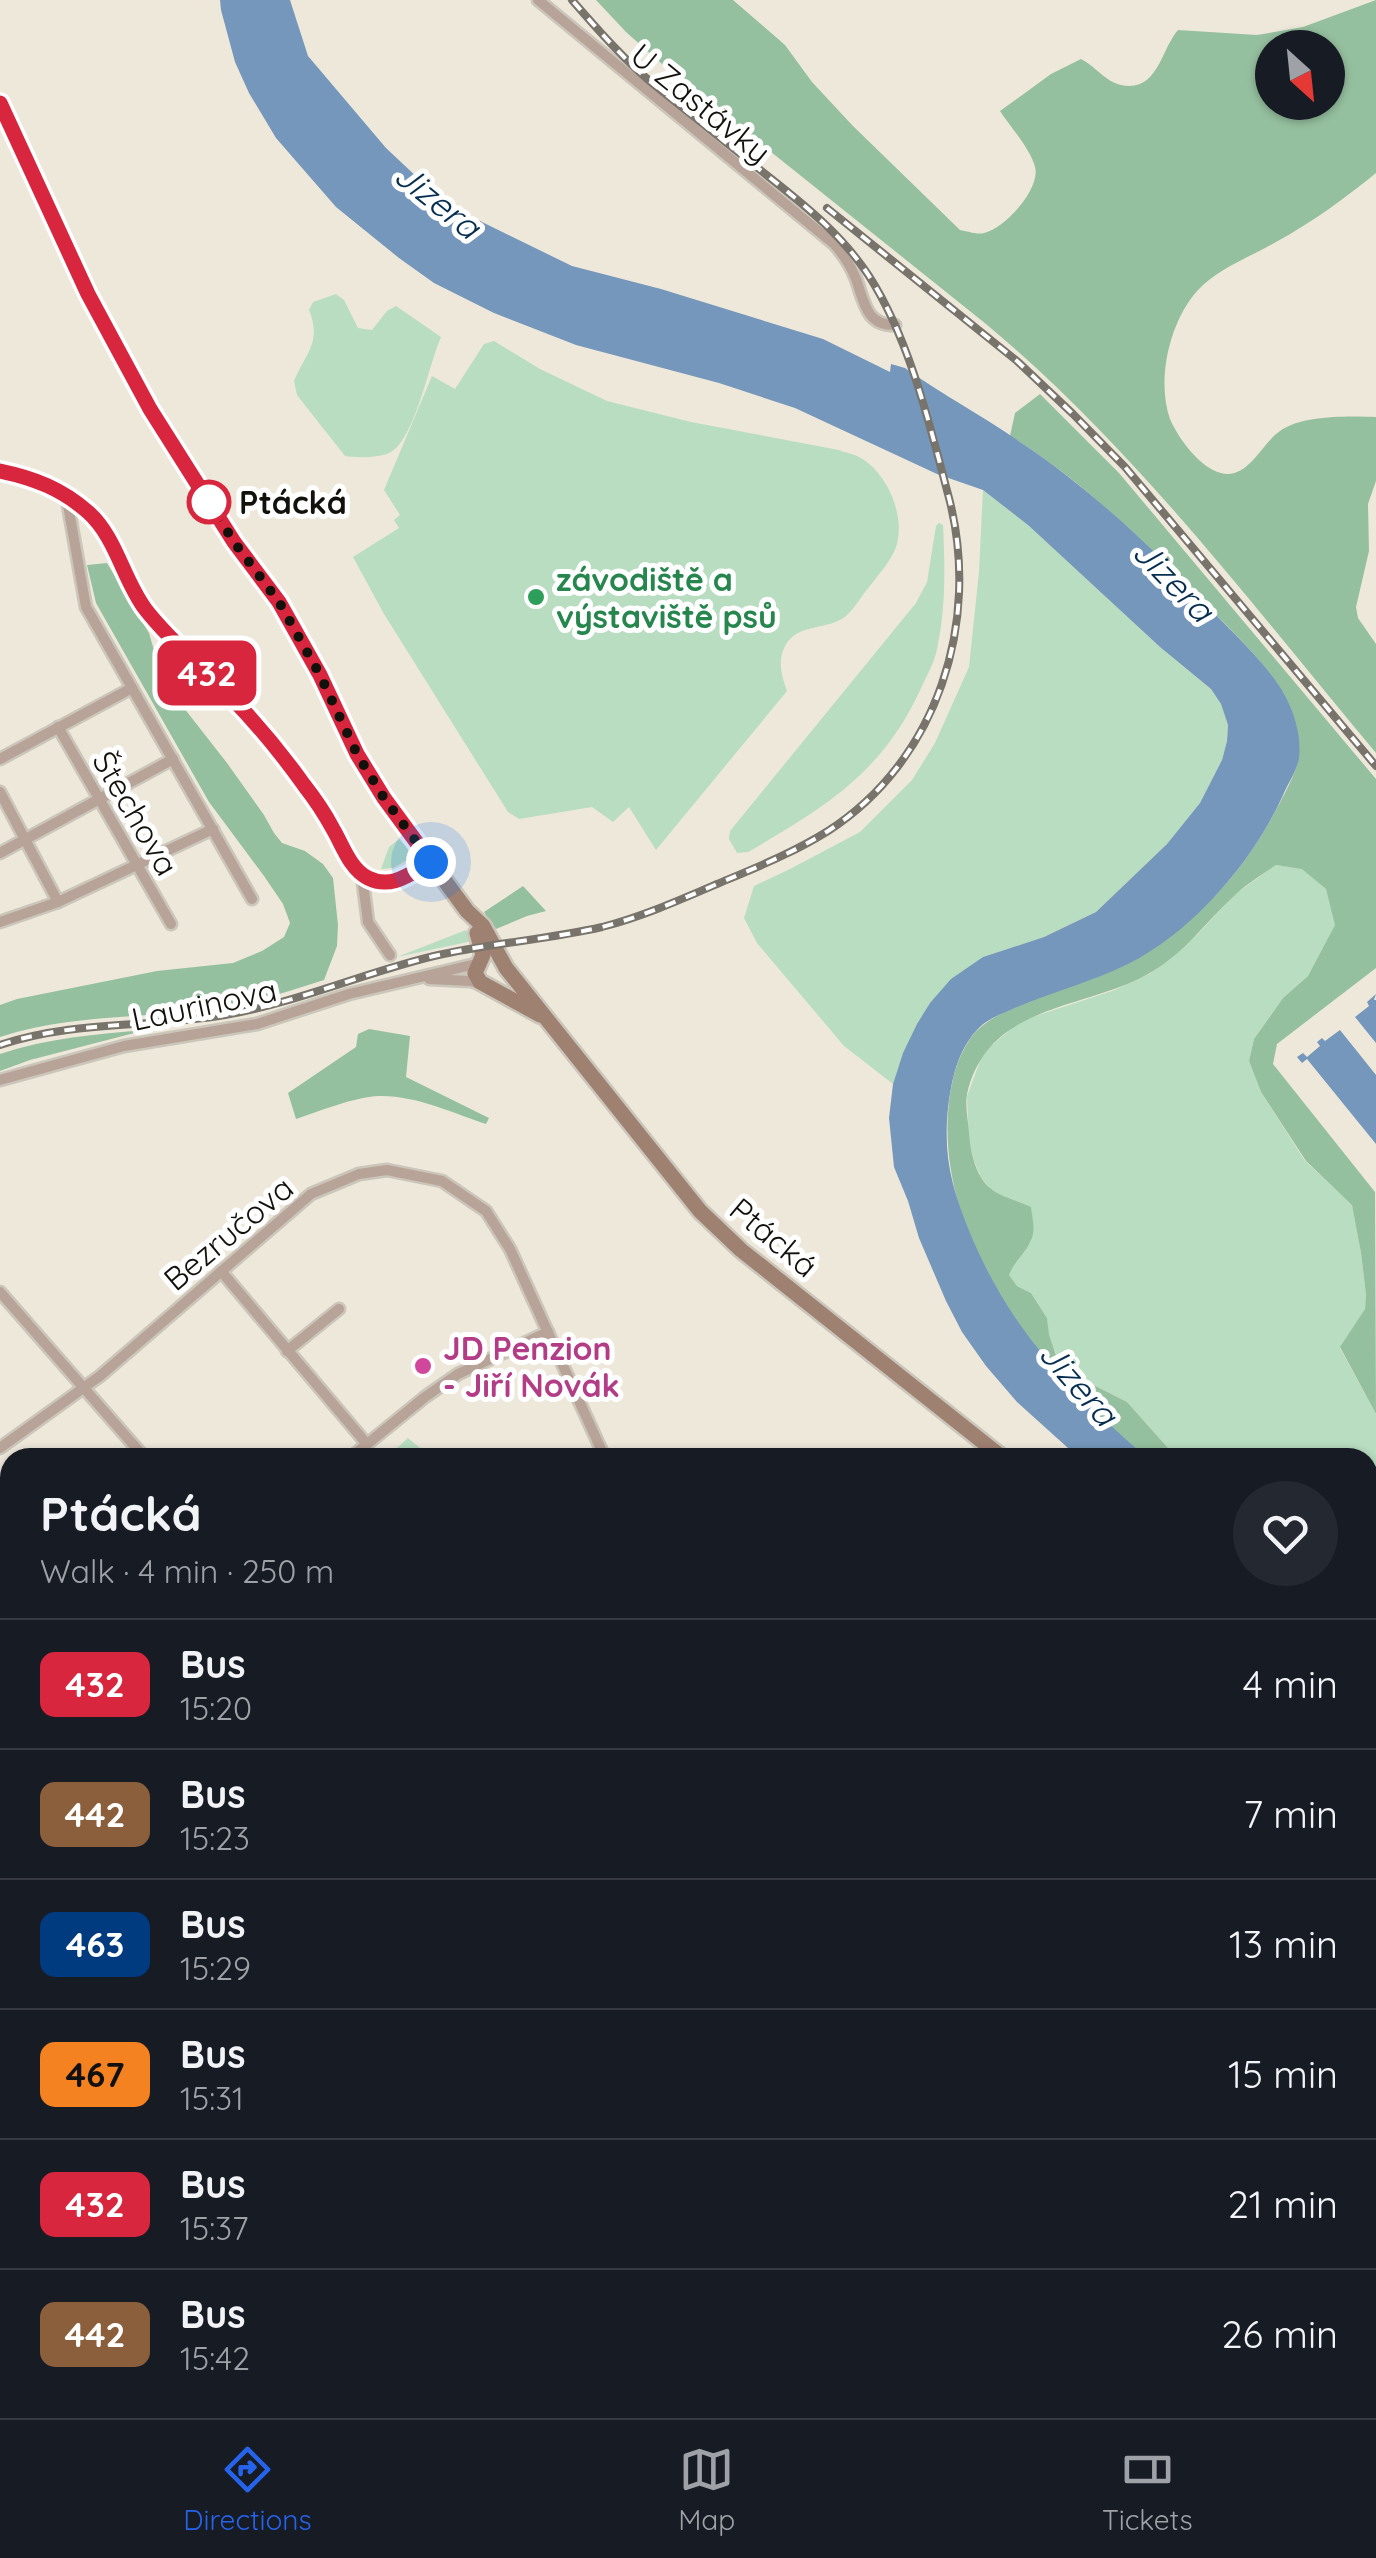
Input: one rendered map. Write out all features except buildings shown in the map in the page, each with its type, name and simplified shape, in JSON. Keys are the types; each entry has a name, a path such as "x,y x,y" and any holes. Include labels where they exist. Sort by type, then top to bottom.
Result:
{"street":[{"name":"U Zastávky","path":"538,0 834,244 852,269 870,316 882,324 895,325"},
{"name":"Ptácká","path":"0,103 88,294 150,409 234,542 279,602 320,675 357,754 384,798 467,912 482,926 506,968 715,1226 762,1268 991,1448"},
{"path":"0,471 30,478 65,494 96,519 144,607 232,698 306,788 362,874 374,881 391,882 431,862"},
{"path":"65,494 86,607 252,899"},
{"path":"0,759 132,688"},
{"name":"Štechova","path":"58,727 171,924"},
{"path":"0,852 173,759"},
{"path":"0,792 58,902"},
{"path":"0,922 58,902 212,829"},
{"path":"362,874 368,922 390,955"},
{"name":"Ptácká","path":"467,912 482,947 480,962"},
{"path":"492,961 506,968 506,982 488,986 475,973 480,962 492,961"},
{"name":"Laurinova","path":"0,1080 124,1046 258,1024 349,994 480,962"},
{"name":"Laurinova","path":"418,978 488,986"},
{"name":"Ptácká","path":"488,986 548,1020"},
{"name":"Bezručova","path":"0,1448 100,1376 290,1210 324,1187 359,1174 387,1170 442,1181 486,1212 510,1248 601,1448"},
{"path":"221,1271 366,1443"},
{"path":"0,1292 137,1448"},
{"path":"286,1351 339,1310"},
{"path":"361,1448 458,1374 548,1332"}],"green space":[{"path":"596,0 733,0 785,45 812,82 852,125 960,230 981,233 1011,216 1033,186 1035,176 1029,153 1000,111 1051,74 1081,59 1116,83 1133,86 1151,76 1178,30 1255,35 1255,120 1345,120 1345,30 1286,30 1376,0 1376,173 1315,219 1225,269 1198,290 1173,334 1165,387 1170,419 1178,435 1198,459 1221,473 1231,474 1247,466 1280,431 1300,422 1376,417 1376,481 1368,504 1369,551 1356,607 1358,618 1376,644 1376,753 1142,475 1040,372 986,324 670,71"},
{"path":"336,294 344,300 358,328 372,330 396,306 441,337 407,432 387,454 345,456 297,395 294,381 313,339 309,310 313,302"},
{"name":"závodiště a výstaviště psů","path":"494,341 540,369 607,401 856,455 879,474 892,497 898,535 894,552 884,567 846,616 791,638 781,663 787,691 656,850 629,807 613,822 592,807 519,819 508,812 384,614 353,557 399,528 394,520 400,515 384,490 432,376 455,389 484,344"},
{"path":"1040,394 1119,473 1376,779 1376,968 1277,1044 1273,1064 1375,1192 1376,1414 1340,1347 1365,1309 1352,1205 1306,1161 1261,1092 1249,1061 1254,1039 1283,998 1308,976 1335,925 1326,889 1302,869 1276,865 1238,893 1183,948 1148,974 1016,1026 995,1042 978,1064 967,1094 971,1147 981,1176 994,1191 1031,1207 1032,1236 1009,1275 1017,1286 1031,1293 1047,1318 1057,1358 1070,1373 1127,1402 1168,1448 1136,1448 1055,1372 1011,1314 966,1228 950,1166 948,1134 954,1077 970,1039 993,1018 1207,903 1234,875 1256,843 1283,797 1298,760 1287,701 1250,649 1112,514 1063,472 1010,436 1015,413"},
{"path":"983,490 1028,525 1211,689 1228,725 1227,741 1222,760 1200,803 1167,844 1096,912 1044,937 983,957 930,1003 903,1054 893,1084 844,1046 757,943 744,918 754,886 860,832 912,780 935,743 969,667"},
{"path":"939,523 943,525 944,572 940,633 933,662 908,715 851,784 777,835 748,852 737,853 729,839 730,831 916,603 927,582"},
{"path":"107,563 149,633 160,671 184,708 282,843 305,851 323,864 333,878 337,946 324,980 260,999 220,1008 55,1024 0,1037 0,1005 157,971 233,963 284,937 290,923 283,904 209,802 96,603 87,565"},
{"path":"399,839 408,849 407,860 381,869 389,847"},
{"path":"1276,865 1302,868 1326,889 1336,925 1308,976 1283,998 1254,1039 1249,1061 1261,1092 1305,1161 1352,1204 1365,1310 1340,1348 1376,1414 1376,1448 1168,1448 1127,1402 1070,1373 1058,1358 1048,1335 1047,1318 1031,1293 1017,1286 1008,1274 1031,1241 981,1177 974,1161 967,1096 983,1053 1020,1021 1112,991 1149,974 1197,935 1234,895"},
{"path":"523,886 546,911 496,929 484,912"},
{"path":"466,930 477,940 397,957"},
{"path":"369,1029 410,1036 406,1077 489,1118 486,1124 393,1096 369,1097 296,1119 288,1093 356,1047 358,1034"},
{"path":"146,1030 0,1071 0,1054 72,1038"},
{"path":"408,1438 420,1448 397,1448"}],"water":[{"name":"Jizera","path":"220,0 290,0 308,56 386,148 437,196 482,222 572,266 823,339 890,372 891,364 905,368 992,423 1074,481 1125,524 1239,638 1277,682 1295,719 1299,758 1271,818 1239,868 1199,913 1153,950 1114,971 982,1025 962,1053 954,1074 947,1125 950,1172 986,1268 1044,1356 1136,1448 1068,1448 1017,1402 986,1366 962,1332 919,1238 894,1167 889,1118 893,1084 903,1053 930,1003 951,979 983,957 1044,937 1096,912 1167,844 1200,803 1222,760 1227,741 1228,725 1221,704 1211,689 1028,525 983,490 937,474 795,408 719,383 576,345 494,313 434,283 336,207 276,138 235,62"},
{"path":"1376,994 1374,1000 1376,1043 1355,1017"},
{"path":"1340,1030 1376,1075 1376,1144 1307,1059 1302,1063 1297,1057 1303,1053 1307,1057 1320,1046 1317,1042"}],"railway":[{"path":"0,1045 84,1028 197,1019 251,1010 434,956 602,927 631,918 760,866 828,831 866,801 898,766 923,727 942,684 954,639 958,545 926,413 907,355 883,301 859,261 824,223 646,78 572,0"},
{"path":"827,208 1017,361 1073,414 1125,467 1376,766"}],"bus line":[{"name":"432","path":"0,103 105,329 150,409 234,542 291,621 357,754 431,862 391,882 374,881 362,874 306,788 270,742 144,607 96,519 52,486 0,471"}],"place":[{"name":"Ptácká","path":"209,502"},
{"name":"závodiště a výstaviště psů","path":"536,597"},
{"name":"JD Penzion - Jiří Novák","path":"423,1366"}],"route":[{"path":"209,502 291,621 357,754 431,862"}]}
